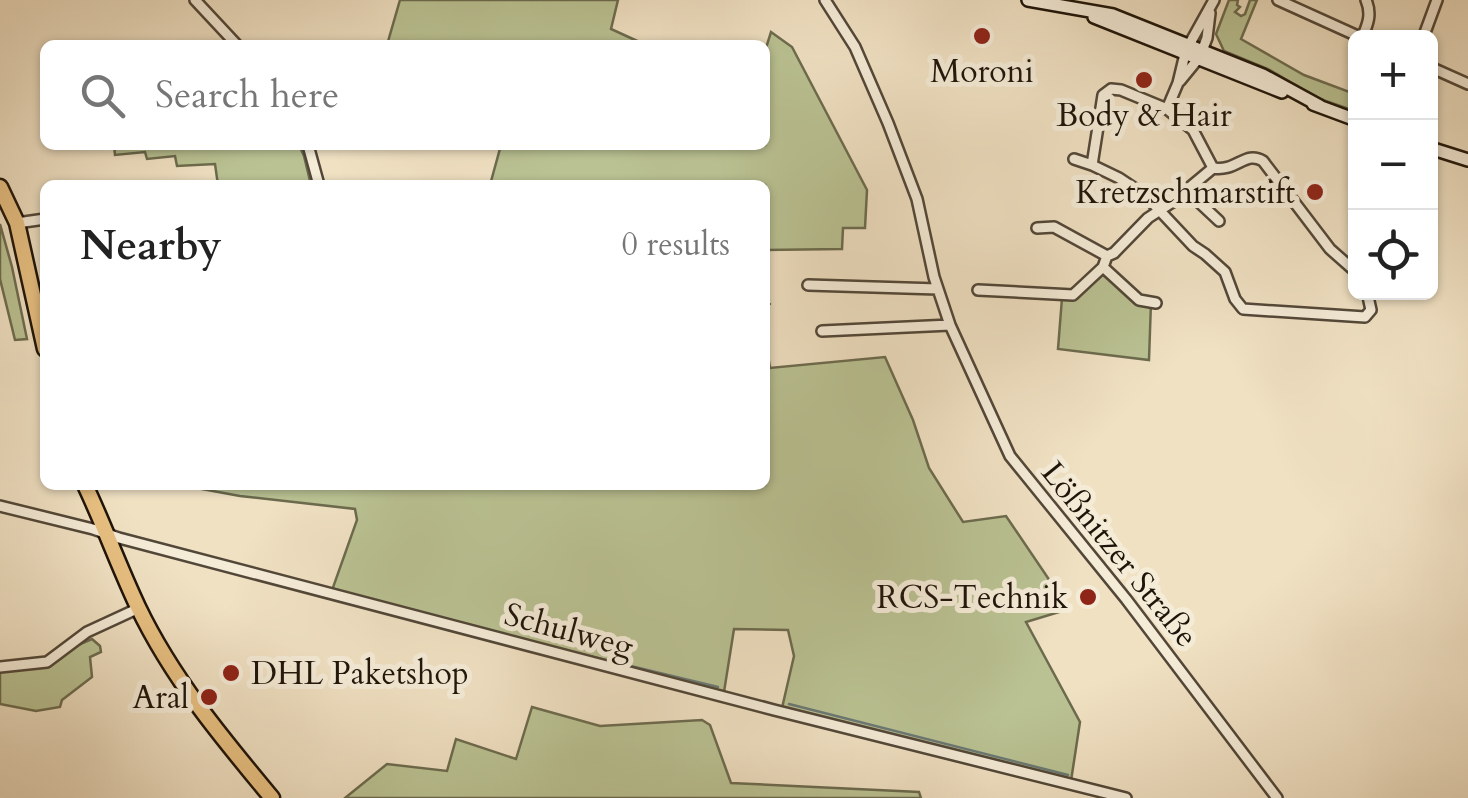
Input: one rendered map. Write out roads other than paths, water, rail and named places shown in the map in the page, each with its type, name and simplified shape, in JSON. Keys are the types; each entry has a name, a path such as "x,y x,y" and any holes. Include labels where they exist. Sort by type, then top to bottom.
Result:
{"main road":[{"path":"1028,0 1067,7 1194,52 1348,117"},
{"path":"1438,151 1468,160"},
{"path":"0,187 18,223 40,326"},
{"path":"87,490 138,608 179,677 272,798"}],"street":[{"path":"195,0 232,40"},
{"name":"Lößnitzer Straße","path":"824,0 856,47 888,123 918,199 950,324 1010,456 1126,599 1277,798"},
{"path":"1278,0 1348,32"},
{"path":"1365,30 1370,10 1366,0"},
{"path":"1426,30 1437,0"},
{"path":"1167,109 1212,5"},
{"path":"1438,71 1468,84"},
{"path":"1092,164 1104,95 1111,89 1121,90 1167,109 1192,130 1214,168 1232,168 1250,156 1263,160 1330,249 1348,265"},
{"path":"309,150 318,180"},
{"path":"1074,159 1092,164 1146,196 1192,246 1224,272 1243,308 1365,317 1371,310 1369,300"},
{"path":"978,290 1073,294 1148,218 1214,168"},
{"path":"1186,190 1220,221"},
{"path":"18,223 40,220"},
{"path":"1037,228 1054,228 1108,256"},
{"path":"1103,267 1139,300 1156,302"},
{"path":"808,285 938,288"},
{"path":"822,331 950,324"},
{"name":"Schulweg","path":"0,506 327,594 1126,798"},
{"path":"0,667 47,662 87,632 138,608"}],"waterway":[{"path":"535,643 718,687"},
{"path":"789,704 1068,775"}],"place":[{"name":"Moroni","path":"982,36"},
{"name":"Body & Hair","path":"1144,80"},
{"name":"Kretzschmarstift","path":"1315,192"},
{"name":"RCS-Technik","path":"1088,597"},
{"name":"DHL Paketshop","path":"231,673"},
{"name":"Aral","path":"209,697"}]}
